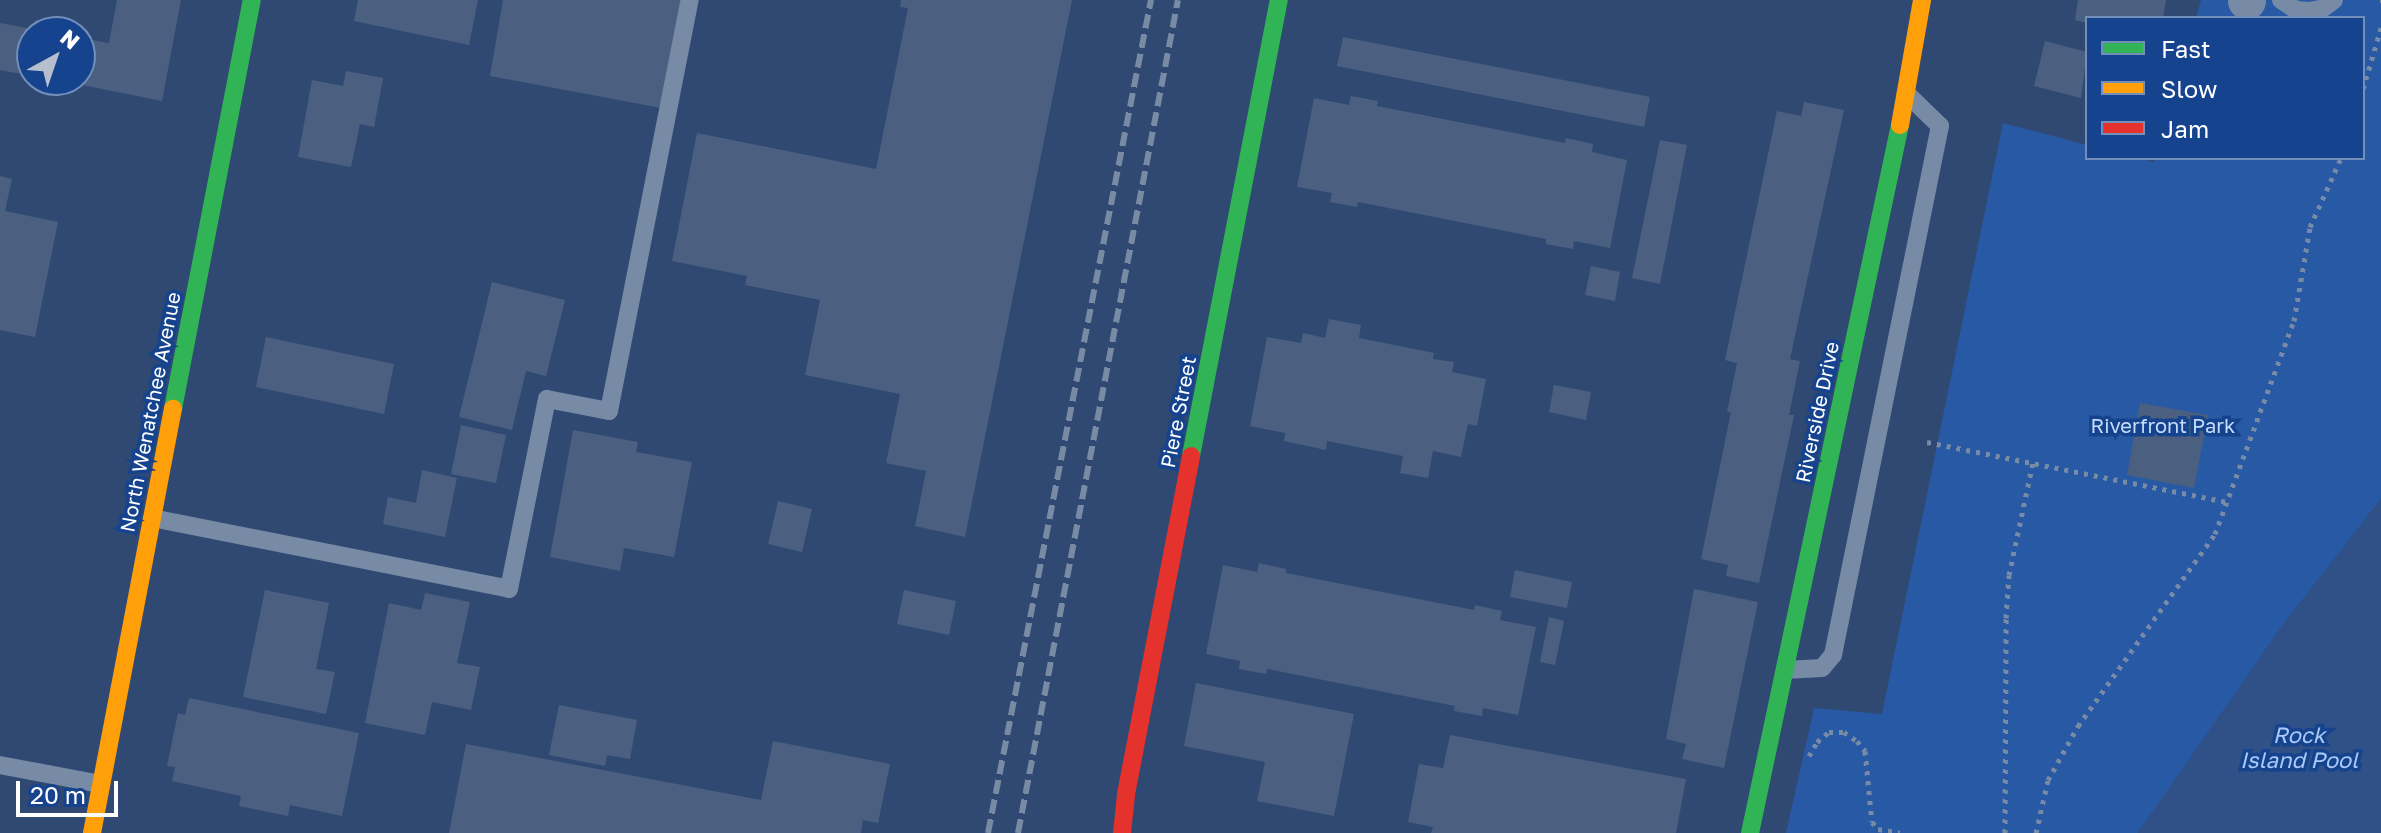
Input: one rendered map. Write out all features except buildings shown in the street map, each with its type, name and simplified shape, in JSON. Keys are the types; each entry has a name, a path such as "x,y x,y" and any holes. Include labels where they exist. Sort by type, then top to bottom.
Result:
{"street":[{"name":"North Wenatchee Avenue","path":"92,833 252,0"},
{"name":"Piere Street","path":"1122,833 1129,779 1279,0"},
{"name":"Riverside Drive","path":"1750,833 1907,94 1922,0"}],"lane":[{"path":"152,518 509,589 547,399 609,411 690,0"},
{"path":"2281,0 2296,10 2309,11 2334,0"},
{"path":"1785,670 1822,668 1833,655 1940,126 1929,111 1907,94"},
{"path":"0,765 101,784"}],"path":[{"path":"2365,82 2381,28"},
{"path":"2036,833 2048,780 2078,726 2215,534 2294,321 2310,227 2340,160"},
{"path":"1927,442 2226,502"},
{"path":"2005,833 2009,575 2033,462"},
{"path":"1807,760 1817,742 1829,732 1844,732 1857,741 1865,751 1872,822 1878,829 1900,833"}],"green space":[{"name":"Riverfront Park","path":"2201,0 2381,0 2381,499 2285,622 2138,833 1786,833 1814,708 1882,714 2003,123 2085,144 2085,160 2365,160 2365,16 2197,16"}],"water":[{"name":"Rock Island Pool","path":"2381,499 2381,833 2138,833 2285,622"}],"railway":[{"path":"988,833 1151,0"},
{"path":"1018,833 1178,0"}],"traffic: fast":[{"path":"173,409 252,0"},
{"path":"1191,456 1279,0"},
{"path":"1750,833 1900,125"}],"traffic: slow":[{"path":"1900,125 1922,0"},
{"path":"92,833 173,409"}],"traffic: jam":[{"path":"1122,833 1126,794 1191,456"}]}
